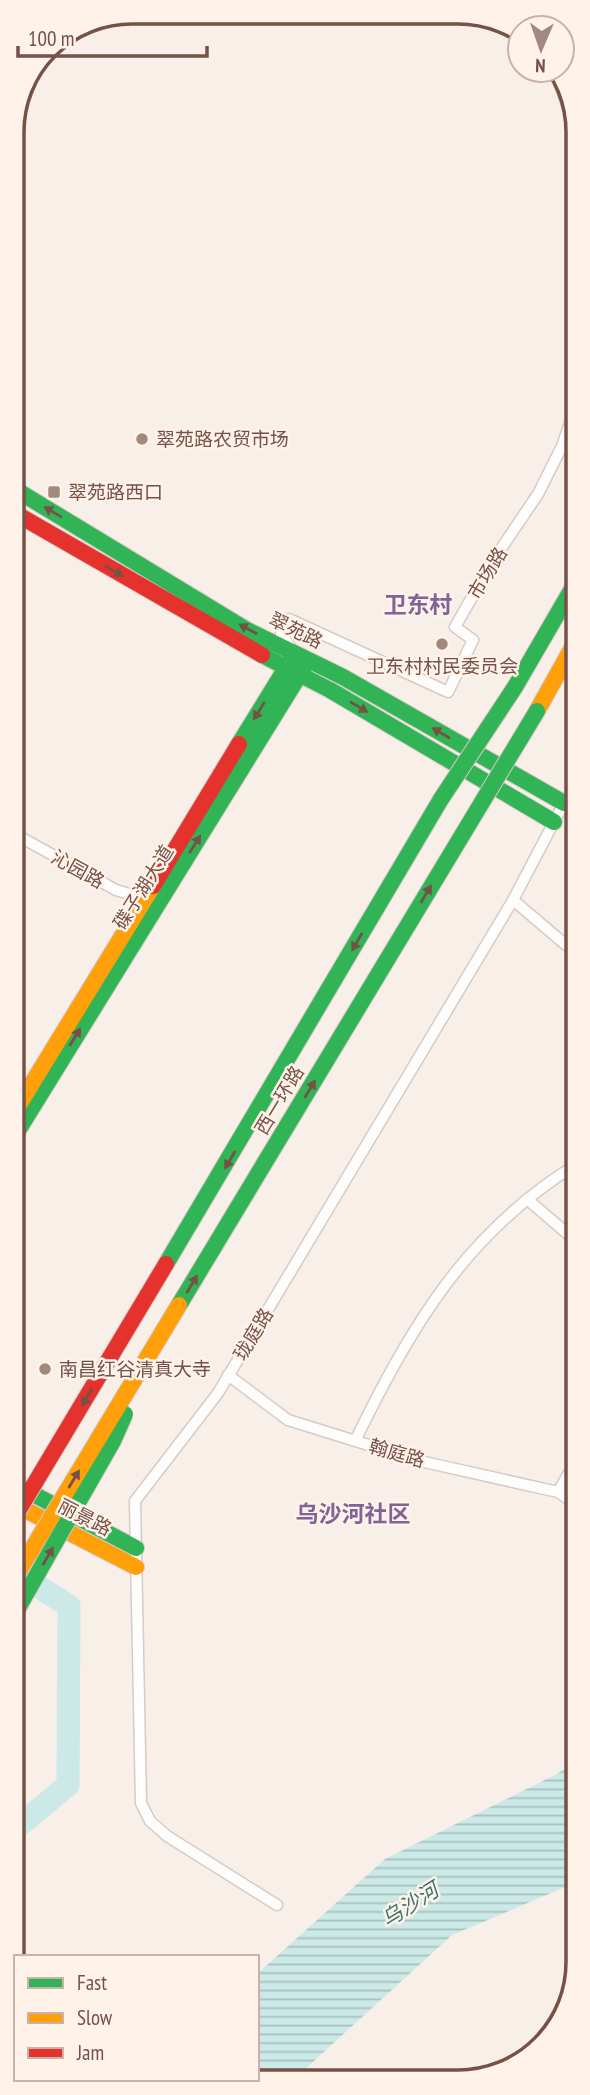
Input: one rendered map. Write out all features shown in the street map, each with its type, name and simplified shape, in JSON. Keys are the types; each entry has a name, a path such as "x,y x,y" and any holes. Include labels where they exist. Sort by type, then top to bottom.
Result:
{"main road":[{"name":"翠苑路","path":"25,495 247,630 343,677 564,803"},
{"name":"翠苑路","path":"25,519 248,648 330,690 554,822"},
{"path":"515,687 566,600"},
{"name":"西一环路","path":"24,1501 441,799 566,615"},
{"name":"碟子湖大道","path":"24,1094 145,899 302,657"},
{"name":"西一环路","path":"24,1562 566,659"},
{"name":"碟子湖大道","path":"24,1120 293,671"},
{"path":"537,711 566,678"},
{"path":"24,1597 113,1441 162,1333"},
{"name":"丽景路","path":"24,1489 136,1548"},
{"name":"丽景路","path":"24,1509 136,1567"}],"street":[{"name":"市场路","path":"302,657 281,634 289,619 448,692 473,640 455,627 492,562 538,494 566,435"},
{"name":"珑庭路","path":"277,1905 167,1836 150,1821 141,1803 135,1501 218,1393 513,900 564,803"},
{"name":"沁园路","path":"25,839 116,890 145,899"},
{"path":"513,900 566,945"},
{"path":"355,1441 411,1335 445,1284 483,1240 527,1199 565,1171"},
{"path":"527,1199 565,1232"},
{"name":"翰庭路","path":"228,1375 288,1420 420,1461 558,1492 565,1497"},
{"path":"558,1492 565,1479"}],"water":[{"name":"乌沙河","path":"565,1769 565,1887 452,1935 304,2070 259,2070 259,1972 385,1859"}],"waterway":[{"path":"24,1577 69,1606 68,1785 24,1822"}],"traffic: fast":[{"path":"25,495 247,630 343,677 564,803"},
{"path":"515,687 566,600"},
{"path":"262,655 330,690 554,822"},
{"path":"239,744 292,658"},
{"path":"24,1120 305,666"},
{"path":"166,1264 441,799 515,687"},
{"path":"179,1305 537,711"},
{"path":"24,1597 113,1441 125,1414"},
{"path":"24,1489 136,1548"}],"traffic: slow":[{"path":"537,711 566,659"},
{"path":"24,1096 153,886"},
{"path":"24,1562 179,1305"},
{"path":"24,1509 136,1567"}],"traffic: jam":[{"path":"25,519 262,655"},
{"path":"153,886 239,744"},
{"path":"24,1501 166,1264"}],"place":[{"name":"翠苑路农贸市场","path":"142,439"},
{"name":"翠苑路西口","path":"54,492"},
{"name":"卫东村村民委员会","path":"442,644"},
{"name":"南昌红谷清真大寺","path":"45,1369"}],"district":[{"name":"卫东村","path":"418,605"},
{"name":"乌沙河社区","path":"353,1514"}]}
